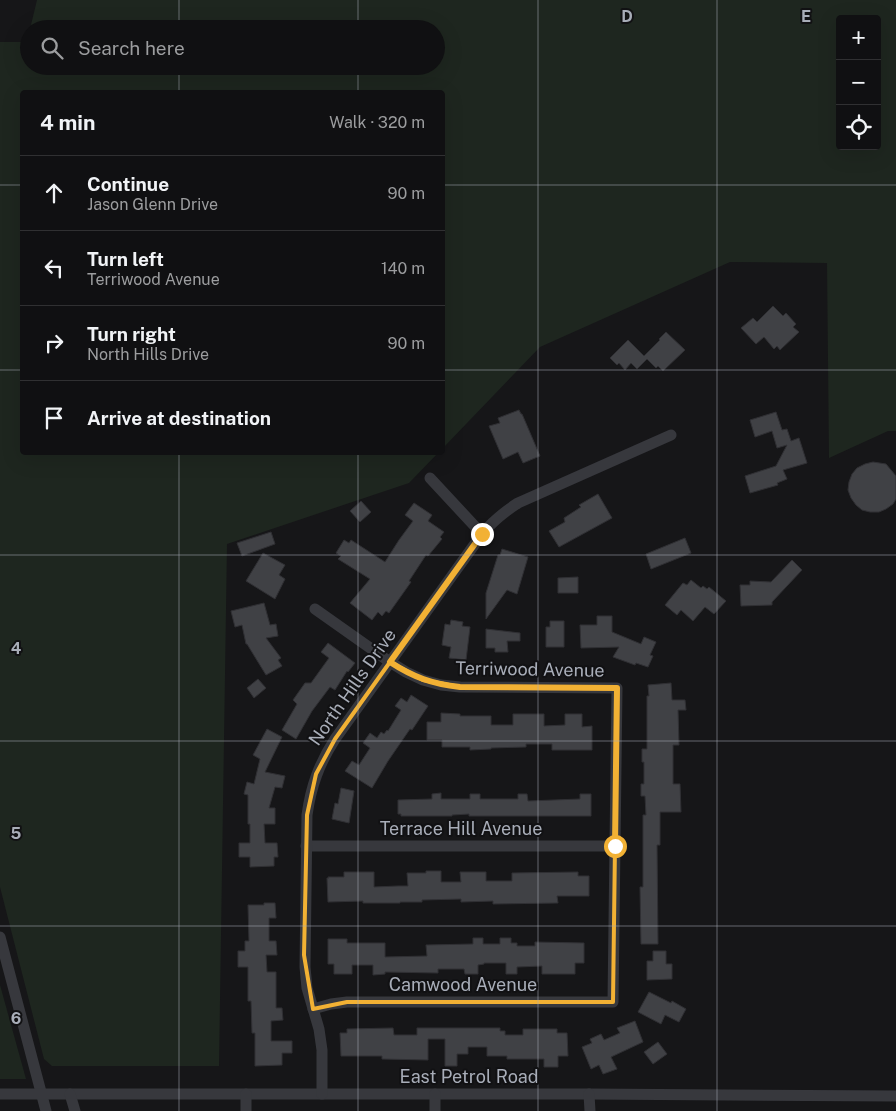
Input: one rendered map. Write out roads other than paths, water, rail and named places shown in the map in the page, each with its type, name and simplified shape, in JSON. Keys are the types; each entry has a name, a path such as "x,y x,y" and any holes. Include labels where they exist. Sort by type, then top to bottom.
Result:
{"street":[{"name":"North Hills Drive","path":"322,1094 322,1050 319,1029 307,988 304,967 307,815 310,794 325,754 492,522 504,511 518,503 671,434"},
{"path":"430,478 482,534"},
{"name":"Terriwood Avenue","path":"315,609 406,672 423,680 441,685 460,687 617,688 615,846"},
{"name":"Terrace Hill Avenue","path":"306,846 615,846"},
{"name":"Camwood Avenue","path":"313,1009 347,1002 613,1002 615,846"},
{"path":"0,937 46,1111"},
{"name":"East Petrol Road","path":"0,1094 896,1096"},
{"path":"70,1094 75,1111"},
{"path":"246,1094 246,1111"},
{"path":"435,1094 435,1111"},
{"path":"589,1094 590,1111"}]}
